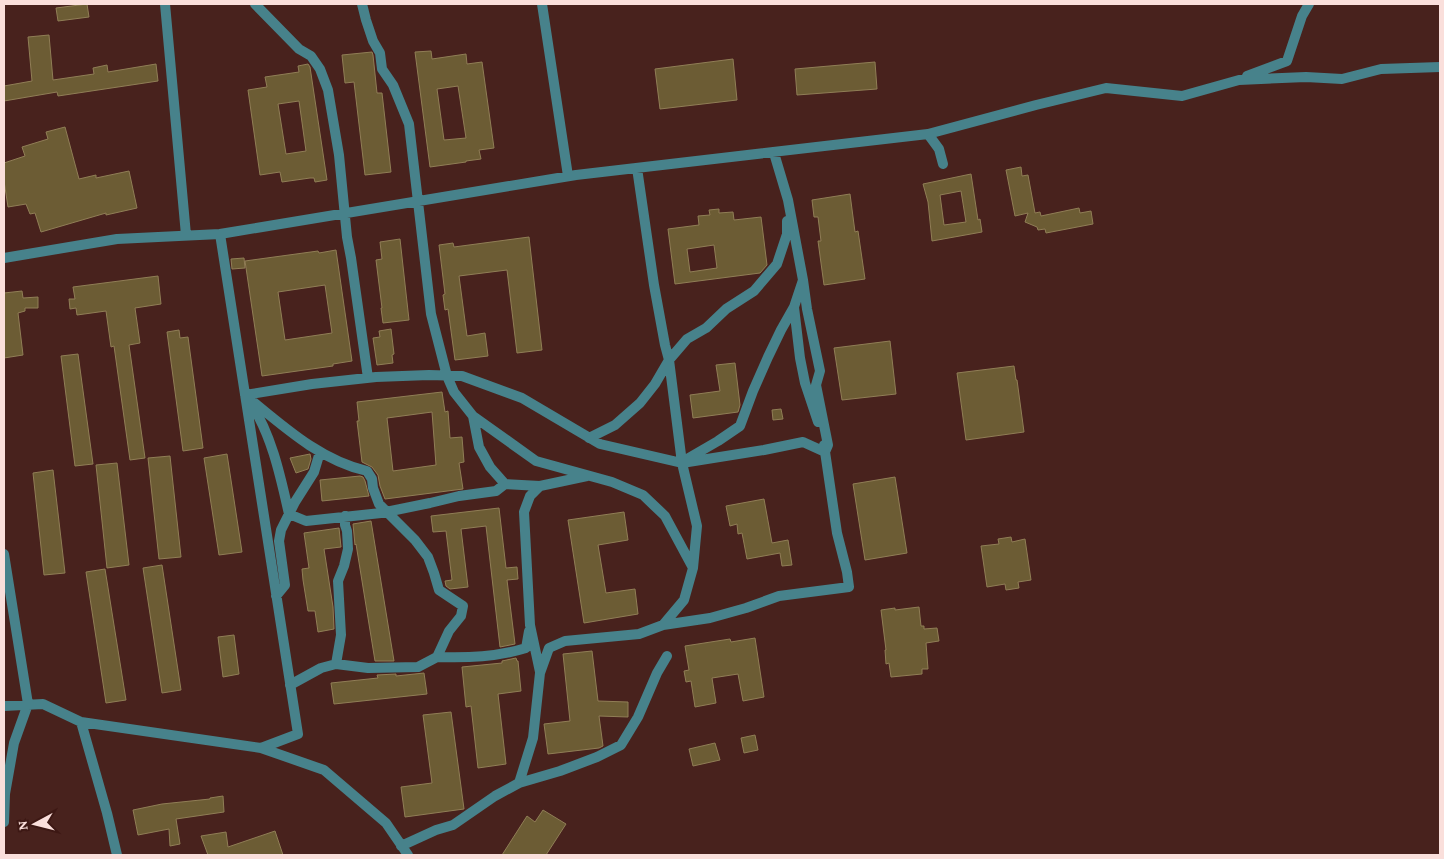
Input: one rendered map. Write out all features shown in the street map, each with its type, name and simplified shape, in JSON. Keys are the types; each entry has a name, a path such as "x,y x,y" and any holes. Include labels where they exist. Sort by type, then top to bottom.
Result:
{"street":[{"path":"164,4 186,235"},
{"path":"256,4 299,50 311,56 320,69 328,90 339,155 347,237 368,378"},
{"path":"362,4 373,41 380,53 382,69 393,85 409,124 431,314 447,376 454,392 473,416 536,461 612,482 643,495 665,516 693,568"},
{"path":"542,4 568,176"},
{"path":"4,258 117,239 220,234 568,176 928,134 1106,88 1182,96 1239,80 1287,61 1302,16 1309,4"},
{"path":"1239,80 1306,77 1342,80 1381,69 1440,67"},
{"path":"928,134 939,149 943,164"},
{"path":"774,153 788,200 820,371 816,384 828,445 825,452"},
{"path":"637,168 654,285 669,360 682,462 697,526 693,568 684,600 663,625"},
{"path":"589,438 615,425 640,403 655,384 669,360 686,339 706,328 726,309 754,291 778,264 787,234 788,200"},
{"path":"220,234 298,734 261,748"},
{"path":"682,462 718,442 740,426 768,357 794,307 803,280"},
{"path":"520,783 533,738 540,673 548,648 565,641 639,634 663,625 710,618 779,596 849,587 837,532 825,452 803,375 794,307"},
{"path":"245,395 312,384 368,378 429,375 462,376 522,398 600,444 682,462 764,450 803,442 825,452"},
{"path":"245,395 296,437 320,452 334,460 367,471 380,504 415,540 428,557 440,590 463,606 461,616 449,631 437,657"},
{"path":"245,395 259,416 278,465 289,514"},
{"path":"473,416 479,447 490,467 505,484"},
{"path":"276,596 286,585 280,541 281,530 314,472 320,452"},
{"path":"289,514 306,521 386,511 459,496 496,491 505,484 540,486 589,476"},
{"path":"540,486 530,496 524,512 530,625 540,673"},
{"path":"336,664 340,635 338,581 348,549 348,531 345,525 345,516"},
{"path":"4,554 28,704 14,743 5,794 4,822"},
{"path":"290,685 321,668 336,664 368,668 418,668 437,657 469,658 502,654 526,648 530,625"},
{"path":"401,846 436,830 453,825 495,796 520,783 597,757 621,745 638,717 657,672 667,656"},
{"path":"4,706 43,704 81,722 261,748 324,770 386,823 408,855"},
{"path":"81,722 117,855"}],"building":[{"path":"87,4 89,17 58,21 56,8"},
{"path":"49,35 53,80 94,74 93,68 107,65 108,72 156,64 158,81 58,96 57,92 4,101 4,86 32,81 28,37"},
{"path":"431,51 432,59 466,54 467,64 482,62 494,148 479,150 481,159 430,167 415,52","holes":["458,86 466,138 444,140 437,89"]},
{"path":"372,52 377,93 382,93 391,172 365,175 354,82 345,83 342,55"},
{"path":"733,59 737,100 660,109 655,69"},
{"path":"875,62 877,89 797,95 795,69"},
{"path":"308,64 310,67 327,180 315,182 314,178 310,178 282,182 280,172 260,175 248,90 267,87 265,77 299,72 298,66","holes":["299,101 306,151 286,154 278,104"]},
{"path":"65,127 79,179 96,175 96,178 129,171 137,208 106,215 106,213 41,232 35,213 30,214 26,204 8,207 4,181 4,163 25,156 22,147 48,139 46,132"},
{"path":"1021,167 1022,176 1028,175 1035,213 1040,212 1041,216 1079,208 1080,213 1091,211 1093,224 1046,233 1045,229 1038,230 1037,227 1025,222 1028,213 1015,216 1006,170"},
{"path":"971,174 978,220 980,219 982,232 932,241 928,202 923,184","holes":["961,191 966,222 944,225 940,195"]},
{"path":"850,194 855,232 858,231 865,279 824,285 818,241 821,241 818,217 814,217 812,200"},
{"path":"719,209 719,213 733,212 734,220 761,217 767,265 760,273 675,284 668,229 699,225 698,216 710,215 709,210","holes":["714,245 717,268 690,272 687,249"]},
{"path":"529,237 542,350 517,353 507,270 459,276 467,336 485,333 488,356 455,360 448,309 445,310 439,245 453,243 454,247"},
{"path":"400,239 409,320 383,323 376,260 382,259 380,242"},
{"path":"336,250 352,361 333,364 333,366 262,376 245,261 318,251 319,253","holes":["325,285 332,333 285,340 278,292"]},
{"path":"244,258 245,268 232,269 231,259"},
{"path":"158,276 161,304 135,308 140,343 129,345 145,458 130,460 114,346 111,347 106,311 77,315 76,308 70,309 69,299 75,299 73,287"},
{"path":"22,291 23,298 38,297 38,308 25,308 25,311 18,313 23,355 4,358 4,293"},
{"path":"391,329 394,354 392,355 393,363 377,365 373,338 380,337 379,331"},
{"path":"179,330 180,338 188,337 203,448 183,451 167,332"},
{"path":"890,341 896,394 842,400 834,348"},
{"path":"78,354 93,464 75,466 61,356"},
{"path":"735,363 740,405 738,412 693,418 690,395 720,391 716,365"},
{"path":"1014,366 1024,432 966,440 957,373"},
{"path":"442,392 445,412 448,411 450,438 462,437 464,462 459,463 463,489 385,499 378,475 372,467 362,462 357,421 359,421 357,402","holes":["432,412 436,465 393,471 387,418"]},
{"path":"781,409 783,419 773,420 772,410"},
{"path":"227,454 242,552 219,555 204,458"},
{"path":"310,454 311,459 308,469 296,473 290,458"},
{"path":"170,456 181,557 159,559 148,458"},
{"path":"117,463 129,565 107,568 96,465"},
{"path":"53,470 65,573 44,575 33,473"},
{"path":"360,476 365,481 369,496 322,501 320,480"},
{"path":"895,477 907,553 865,560 853,484"},
{"path":"764,499 772,543 788,540 792,565 782,566 780,553 747,559 742,533 738,534 737,524 730,526 726,506"},
{"path":"499,508 506,568 517,567 518,579 507,580 515,644 500,647 486,526 461,529 468,587 450,589 446,586 445,581 452,580 446,531 433,532 431,516"},
{"path":"624,512 628,540 598,545 606,593 635,589 638,614 584,623 568,520"},
{"path":"371,521 394,661 375,661 355,545 353,524"},
{"path":"339,528 341,547 324,549 333,607 334,629 318,632 315,611 308,611 303,580 302,569 309,568 304,533"},
{"path":"1011,537 1012,542 1025,539 1031,580 1018,582 1019,588 1006,590 1005,584 987,587 981,546 999,544 998,539"},
{"path":"162,565 181,690 162,693 143,568"},
{"path":"105,569 126,700 106,703 86,572"},
{"path":"919,607 921,626 924,626 924,629 937,628 939,641 926,643 928,669 922,669 922,674 891,677 889,663 886,664 881,610"},
{"path":"234,635 239,674 223,677 218,637"},
{"path":"755,638 764,697 743,701 738,674 712,678 716,703 695,707 691,681 686,682 684,671 689,670 685,646 730,639 731,642"},
{"path":"592,651 598,701 628,702 628,717 599,716 603,746 599,748 548,754 544,724 570,721 563,654"},
{"path":"516,658 518,661 521,691 498,694 506,764 478,768 471,706 466,707 462,667 502,663 502,661"},
{"path":"424,673 427,694 334,704 331,683 378,678 377,675 396,674 396,676"},
{"path":"451,712 464,809 405,817 401,787 432,783 423,715"},
{"path":"755,735 758,750 744,753 741,738"},
{"path":"715,743 720,760 693,766 689,749"},
{"path":"223,796 224,812 176,819 180,844 170,846 169,829 138,835 133,810"},
{"path":"543,810 566,824 546,855 502,855 527,816 535,822"},
{"path":"275,831 283,855 208,855 201,836 226,832 228,847"}]}
